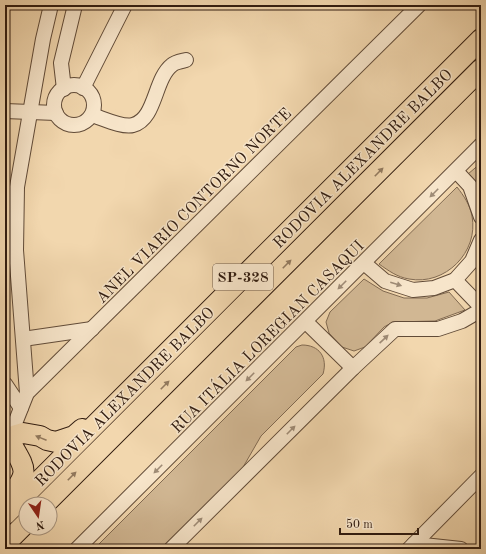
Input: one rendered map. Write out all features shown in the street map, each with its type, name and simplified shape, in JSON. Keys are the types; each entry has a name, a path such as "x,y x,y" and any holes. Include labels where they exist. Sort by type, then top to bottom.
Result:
{"highway":[{"name":"RODOVIA ALEXANDRE BALBO","path":"5,515 481,38"},
{"name":"RODOVIA ALEXANDRE BALBO","path":"53,496 481,69"},
{"path":"5,502 18,487 23,477 24,468 7,443 16,435 23,433 40,436 47,440 56,442 74,436 181,339"},
{"path":"5,544 18,531"}],"street":[{"path":"27,393 16,250 17,187 43,39 51,5"},
{"path":"64,89 61,63 75,5"},
{"path":"83,88 125,5"},
{"name":"ANEL VIARIO CONTORNO NORTE","path":"7,443 27,393 419,5"},
{"path":"92,115 118,124 133,125 147,117 163,76 172,64 186,60"},
{"path":"70,86 83,88 88,92 94,102 92,115 88,120 76,125 64,123 56,113 54,102 56,97 64,89 70,86"},
{"path":"5,111 56,113"},
{"name":"RUA ITÁLIA LOREGIAN CASAQUI","path":"77,549 481,146"},
{"path":"456,171 470,186 481,217"},
{"path":"364,263 385,281 413,290 434,288 455,280 477,265 481,240"},
{"path":"455,280 481,307"},
{"path":"171,549 353,368 395,329 438,329 462,321 481,310"},
{"path":"306,322 353,368"},
{"path":"23,339 92,329"},
{"path":"5,384 21,408"},
{"path":"411,547 481,476"},
{"path":"411,547 461,549"}],"shaded area":[{"path":"481,163 481,191 468,174"},
{"path":"457,187 470,208 473,229 465,254 457,264 447,272 422,280 401,277 379,264"},
{"path":"364,279 383,291 404,298 427,298 449,292 465,310 435,321 393,322 384,327 365,347 354,351 342,347 329,333 326,322 330,312"},
{"path":"302,345 313,347 321,353 324,362 323,374 261,436 242,469 162,549 94,549 296,347"}]}
